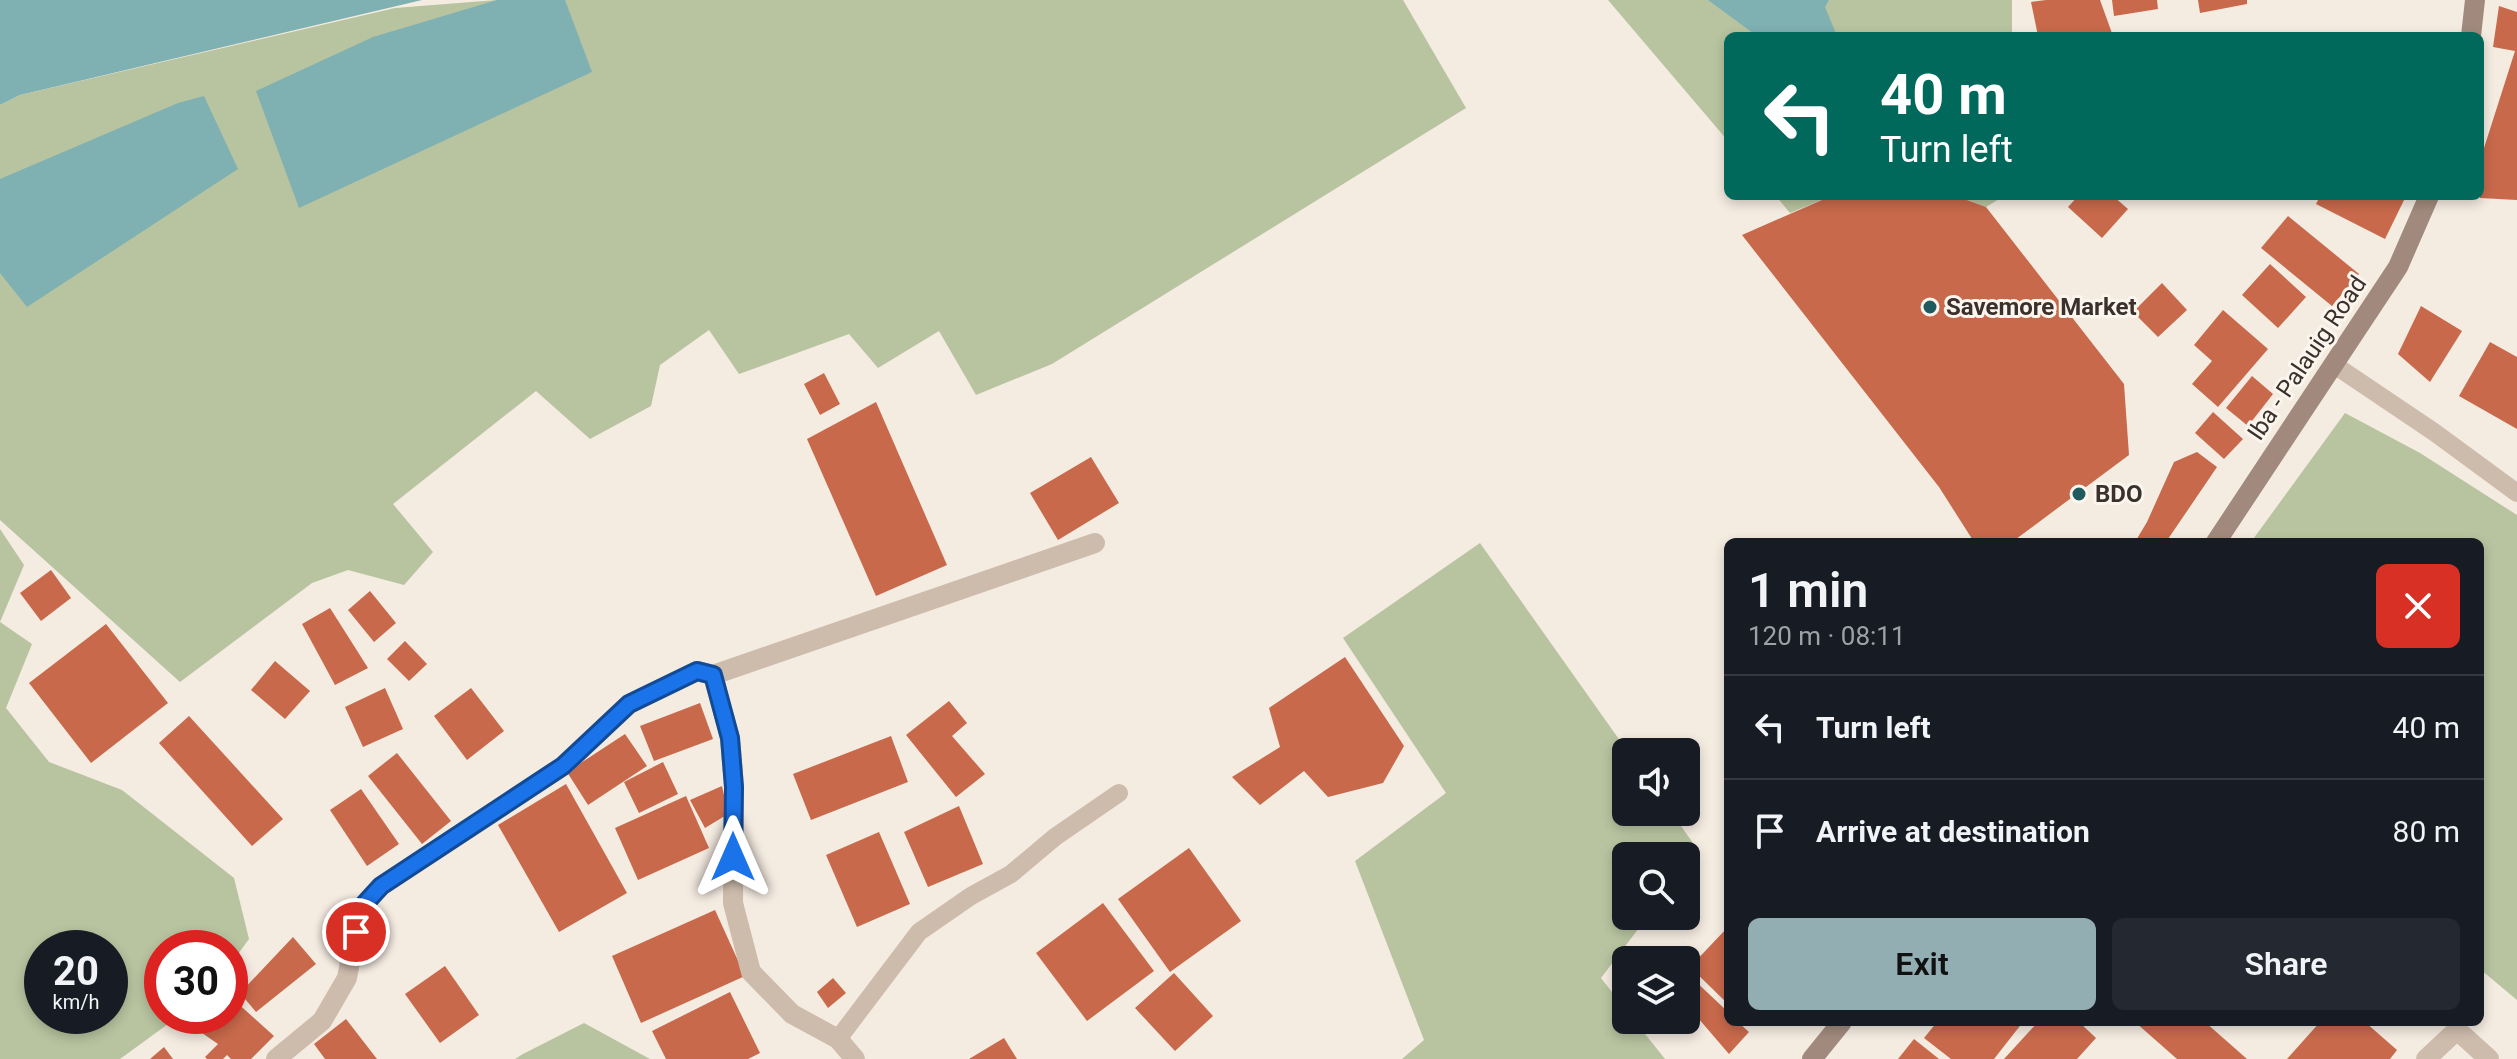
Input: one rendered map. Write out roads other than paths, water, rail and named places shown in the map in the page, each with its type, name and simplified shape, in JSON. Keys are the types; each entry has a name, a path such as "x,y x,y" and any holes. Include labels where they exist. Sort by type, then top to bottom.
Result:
{"main road":[{"path":"2471,32 2475,0"},
{"name":"Iba - Palauig Road","path":"2219,538 2398,267 2427,200"},
{"path":"1812,1059 1839,1026"}],"street":[{"path":"276,1059 322,1021 347,978 360,909 381,886 563,766 629,704 697,671 713,675 1095,543"},
{"path":"713,675 730,738 734,787 733,903 751,972 792,1014 838,1039 855,1059"},
{"path":"2426,1059 2457,1030 2489,1059"}],"lane":[{"path":"2333,364 2517,493"},
{"path":"838,1039 919,932 971,896 1011,874 1055,837 1119,793"}],"water":[{"path":"0,0 422,0 20,95 0,105"},
{"path":"497,0 565,0 592,72 299,208 256,91 373,37"},
{"path":"1708,0 1829,0 1825,7 1835,32 1752,32"},
{"path":"204,96 238,169 27,307 0,273 0,179 178,103"}],"place":[{"name":"Savemore Market","path":"1930,307"},
{"name":"BDO","path":"2079,494"}]}
